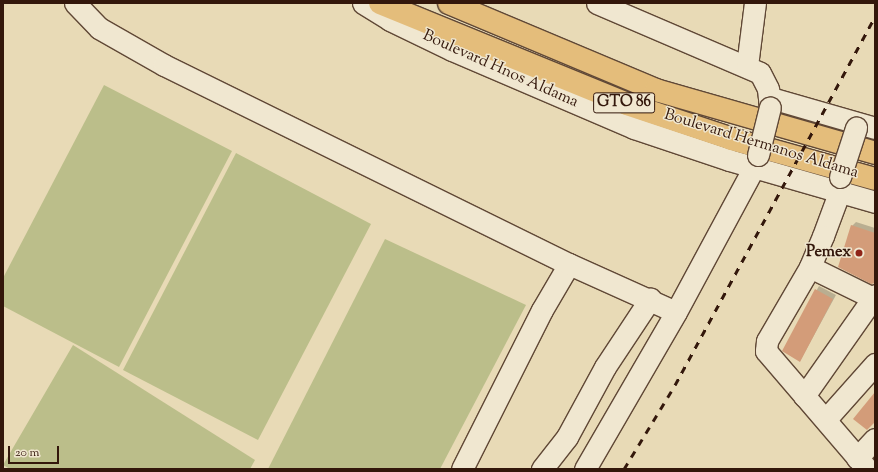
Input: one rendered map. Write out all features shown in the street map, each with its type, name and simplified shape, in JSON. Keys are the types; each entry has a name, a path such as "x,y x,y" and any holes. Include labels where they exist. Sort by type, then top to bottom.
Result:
{"main road":[{"name":"Boulevard Hermanos Aldama","path":"380,3 627,104 732,139 875,179"},
{"name":"Boulevard Hermanos Aldama","path":"449,3 656,90 875,152"},
{"path":"819,136 835,132 875,138"}],"street":[{"path":"76,3 99,28 164,66 569,264 650,298 676,312"},
{"name":"Boulevard Hnos Aldama","path":"363,3 390,20 452,50 634,128 840,185 875,202"},
{"path":"585,469 676,312 756,161 770,103 760,73 747,66 596,3"},
{"path":"747,66 755,3"},
{"path":"770,103 862,126 810,267 766,346 769,358 826,419 862,463 875,439"},
{"path":"462,469 542,310 569,264"},
{"path":"804,396 874,297 810,267"},
{"path":"542,469 567,437 604,368 650,298"},
{"path":"826,419 875,364"}],"green space":[{"path":"104,85 232,151 119,367 3,306 3,278"},
{"path":"236,153 371,224 258,440 123,370"},
{"path":"385,239 526,305 440,469 268,469"},
{"path":"73,345 255,460 250,469 10,469 3,465"}],"building":[{"name":"Pemex","path":"851,225 875,233 875,283 871,284 838,267"},
{"name":"Pemex","path":"815,289 833,299 800,362 782,351"},
{"path":"875,392 875,422 867,430 853,419"}],"railway":[{"path":"624,469 675,385 875,17"}],"place":[{"name":"Pemex","path":"859,253"}]}
